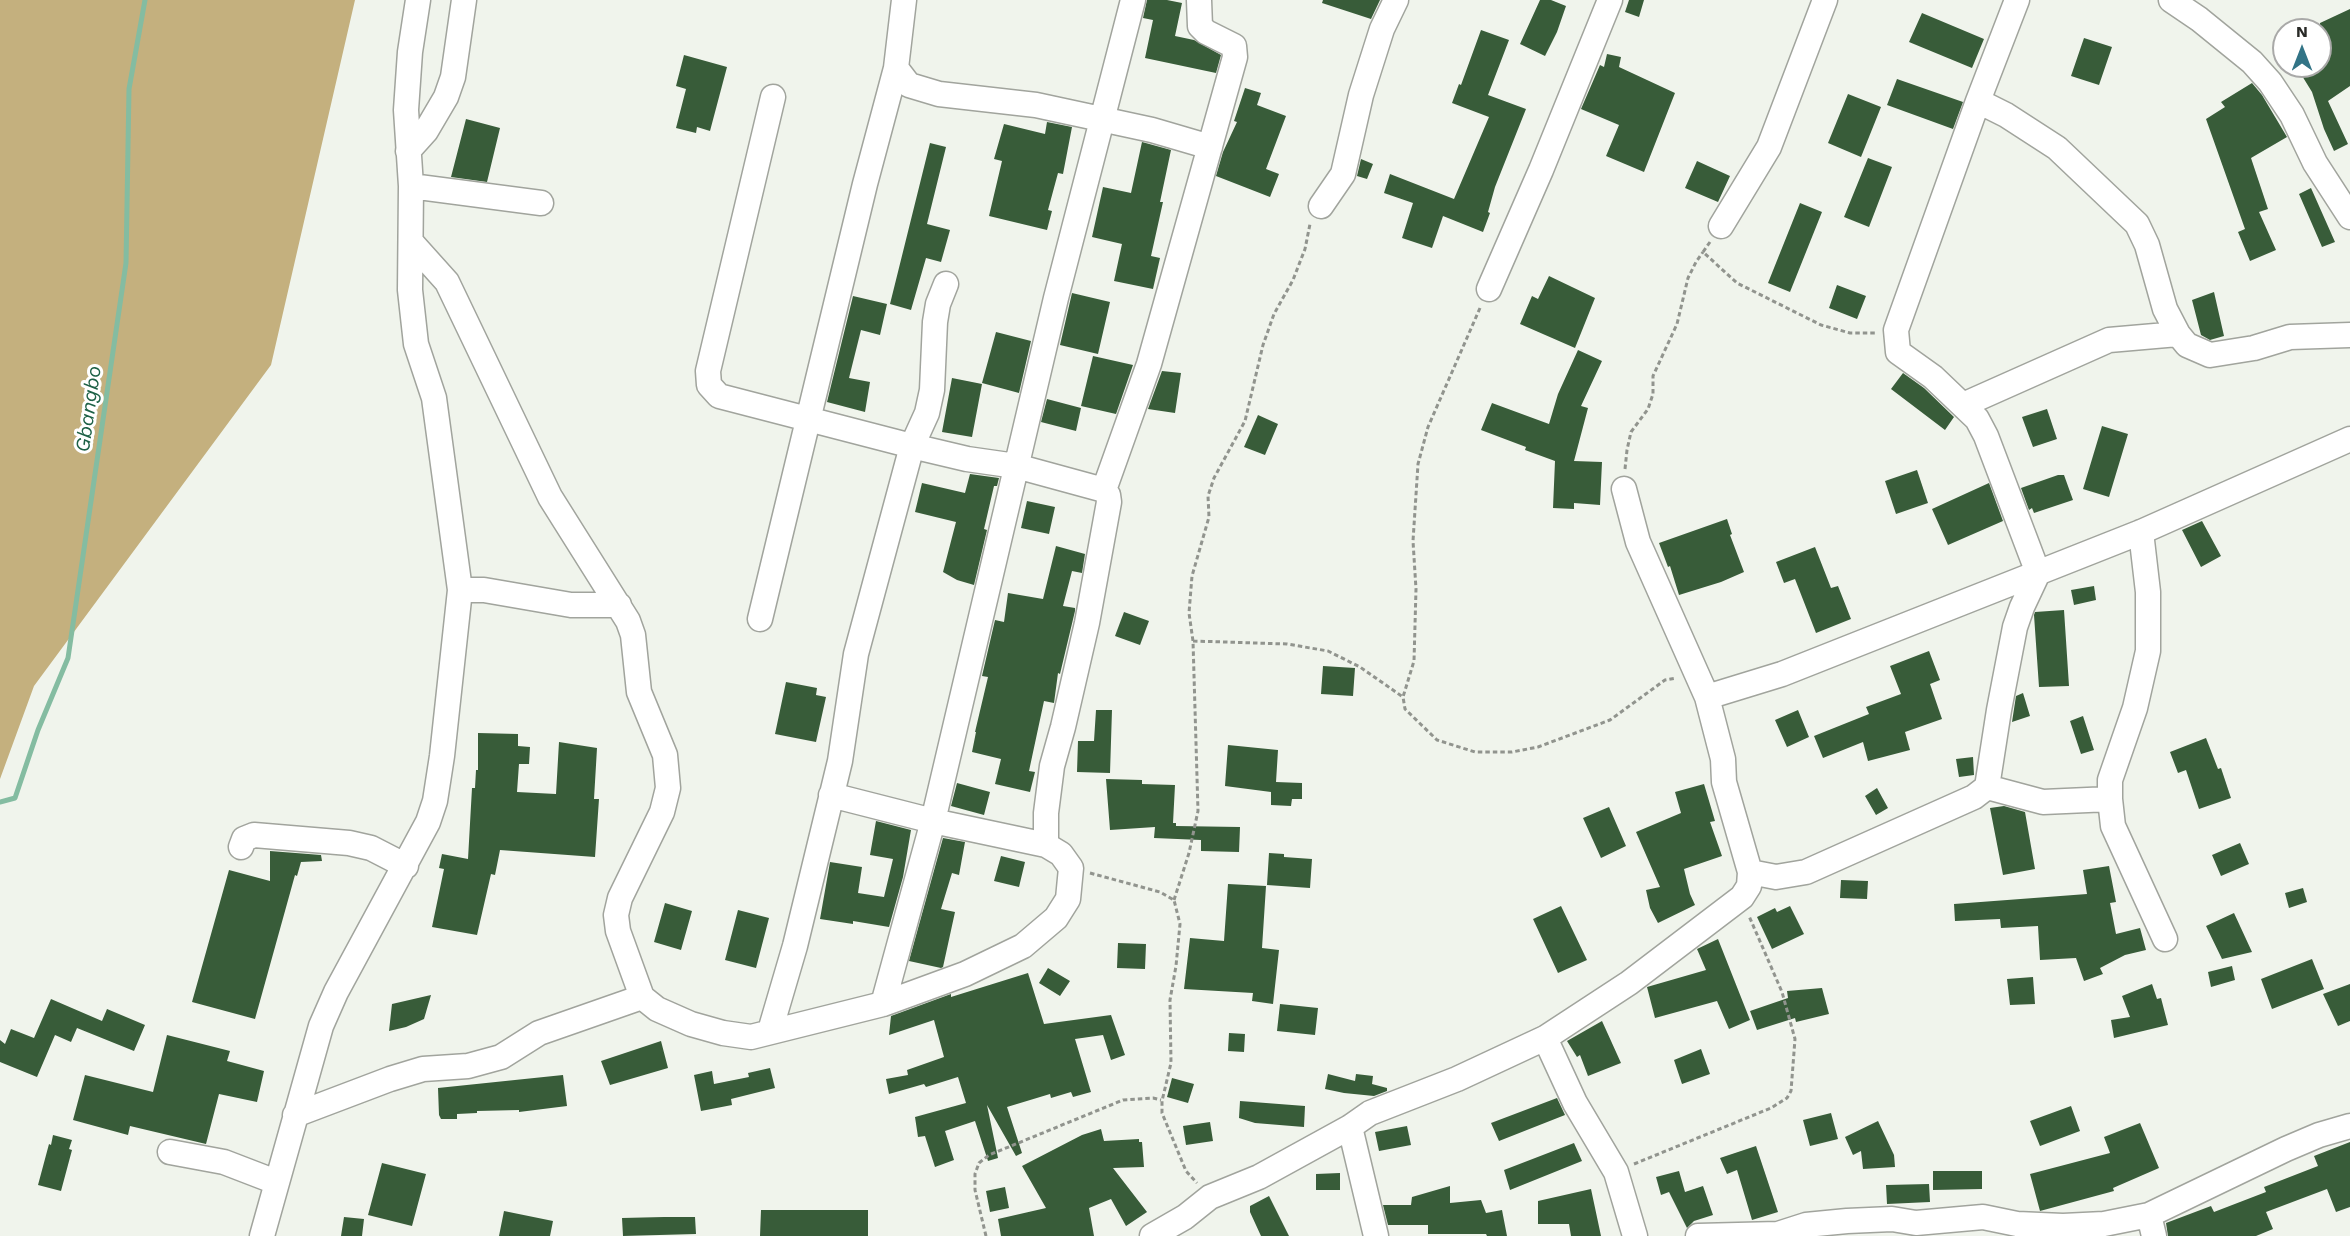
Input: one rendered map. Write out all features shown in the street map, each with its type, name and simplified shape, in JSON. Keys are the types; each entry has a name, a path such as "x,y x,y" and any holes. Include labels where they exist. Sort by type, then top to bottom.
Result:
{"street":[{"path":"261,1236 321,1026 336,992 428,822 435,801 442,756 460,590 434,398 416,344 410,290 411,186 406,99 418,0"},
{"path":"408,151 426,131 446,97 453,77 464,0"},
{"path":"760,619 865,184 896,68 904,0"},
{"path":"883,1004 933,821 1100,120 1132,0"},
{"path":"1104,490 1149,364 1236,50 1230,43 1206,32 1200,26 1198,0"},
{"path":"1321,206 1343,174 1365,84 1382,29 1396,0"},
{"path":"1489,289 1541,170 1610,0"},
{"path":"1721,226 1769,147 1825,0"},
{"path":"1750,872 1776,878 1806,872 1974,797 1987,787 1998,710 2015,627 2038,573 1986,436 1977,419 1933,377 1898,352 1896,330 1978,101 2017,0"},
{"path":"2171,0 2244,55 2270,82 2292,115 2315,163 2350,217"},
{"path":"896,68 909,85 939,94 1036,105 1152,130 1210,147"},
{"path":"773,97 708,371 709,385 719,396 967,459 1017,466 1104,490 1108,495 1109,502 1089,612 1052,766 1046,813 1046,845"},
{"path":"1978,101 2007,115 2057,148 2137,224 2147,244 2165,309 2178,334 2187,345 2211,355 2254,348 2290,337 2350,335"},
{"path":"411,186 541,203"},
{"path":"412,243 447,282 550,497 619,605 633,635 639,692 665,756 668,788 662,812 620,898 616,915 618,931 642,997 657,1009 691,1023 723,1033 751,1037 883,1004 965,974 1023,946 1056,918 1068,899 1071,868 1061,854 1046,845 933,821 831,795"},
{"path":"770,1031 795,946 840,761 856,654 912,446 927,413 932,390 935,322 938,304 946,284"},
{"path":"1963,405 2109,340 2178,334"},
{"path":"1707,698 1782,674 2141,532 2350,439"},
{"path":"1152,1236 1185,1217 1210,1197 1259,1177 1370,1113 1457,1079 1545,1038 1629,983 1742,897 1749,886 1750,872 1724,782 1723,759 1707,698 1638,542 1624,489"},
{"path":"2141,532 2146,559 2148,592 2148,651 2135,708 2110,780 2110,800 2113,826 2165,939"},
{"path":"460,590 484,590 571,605 619,605"},
{"path":"1987,787 2043,802 2110,800"},
{"path":"241,847 244,839 254,835 349,843 371,848 406,866"},
{"path":"294,1116 390,1078 423,1069 468,1066 501,1057 539,1033 642,997"},
{"path":"1545,1038 1575,1103 1616,1172 1635,1236"},
{"path":"1350,1126 1376,1236"},
{"path":"1698,1236 1778,1235 1806,1225 1892,1219 1916,1223 1983,1217 2017,1224 2151,1226 2286,1149 2319,1135 2350,1126"},
{"path":"170,1152 224,1162 276,1182"}],"path":[{"path":"1210,1197 1186,1172 1162,1113 1162,1101 1171,1063 1170,1000 1180,924 1174,900 1189,853 1197,810 1193,642 1189,613 1192,576 1209,516 1208,496 1214,478 1245,421 1263,345 1274,314 1293,280 1305,249 1310,223 1321,206"},
{"path":"1624,489 1631,432 1648,409 1653,394 1653,376 1677,324 1688,278 1696,262 1721,226"},
{"path":"1703,252 1737,283 1821,325 1850,333 1872,334 1896,330"},
{"path":"1489,289 1428,427 1418,464 1413,541 1416,589 1414,661 1403,698 1405,709 1437,740 1475,752 1512,752 1538,747 1610,720 1665,680 1696,674"},
{"path":"1193,642 1287,644 1328,651 1360,667 1403,698"},
{"path":"1071,868 1160,892 1174,900"},
{"path":"1616,1172 1771,1108 1787,1098 1791,1091 1795,1039 1782,992 1742,897"},
{"path":"986,1236 975,1190 975,1174 979,1163 989,1155 1123,1100 1153,1098 1162,1101"}],"shaded area":[{"path":"0,0 355,0 271,365 34,686 0,779"}],"building":[{"path":"1147,0 1182,3 1175,36 1194,40 1221,55 1216,73 1145,58 1153,20 1143,18"},
{"path":"1323,0 1380,0 1371,19 1322,3"},
{"path":"1540,0 1551,0 1566,6 1545,56 1520,44"},
{"path":"1629,0 1644,0 1639,17 1625,12"},
{"path":"2350,9 2350,86 2328,101 2348,144 2334,151 2312,92 2303,78 2332,78 2331,18"},
{"path":"1922,13 1984,39 1972,68 1909,42"},
{"path":"1481,30 1509,40 1488,95 1526,109 1495,187 1488,212 1490,213 1483,232 1443,216 1432,248 1402,238 1413,203 1384,193 1390,174 1454,199 1489,117 1452,103"},
{"path":"2084,38 2112,47 2099,85 2071,76"},
{"path":"1607,54 1621,57 1619,67 1675,93 1644,172 1606,156 1619,125 1581,109 1600,65 1604,67"},
{"path":"684,55 727,67 710,131 697,127 696,133 676,128 686,89 676,86"},
{"path":"1897,79 1963,102 1953,129 1887,105"},
{"path":"2252,83 2262,95 2287,137 2251,158 2268,209 2259,212 2276,250 2250,261 2238,232 2245,229 2206,119 2225,107 2221,102"},
{"path":"1245,88 1261,93 1257,105 1286,116 1266,169 1279,174 1270,197 1216,176 1223,152 1237,122 1234,121"},
{"path":"1848,94 1881,107 1861,157 1828,143"},
{"path":"466,119 500,128 487,182 451,177"},
{"path":"1047,122 1072,127 1063,174 1058,173 1048,210 1052,211 1047,230 989,216 1002,161 994,159 1004,124 1045,134"},
{"path":"1142,142 1171,150 1151,256 1160,258 1153,289 1114,281 1122,244 1092,237 1103,187 1131,193"},
{"path":"930,143 946,147 927,224 950,230 941,262 926,258 911,310 890,304"},
{"path":"1868,158 1892,167 1869,227 1844,217"},
{"path":"1361,159 1373,164 1367,179 1357,176"},
{"path":"1697,161 1730,176 1718,202 1685,188"},
{"path":"2311,188 2335,242 2322,247 2299,194"},
{"path":"1800,203 1822,212 1790,292 1768,283"},
{"path":"1549,276 1595,298 1575,348 1520,324 1532,296 1538,299"},
{"path":"1837,285 1866,296 1857,319 1829,308"},
{"path":"2214,292 2224,336 2210,340 2201,335 2192,300"},
{"path":"1072,293 1110,302 1098,354 1060,345"},
{"path":"853,296 887,304 880,335 861,330 849,378 870,382 865,412 827,402"},
{"path":"996,332 1031,341 1019,393 982,383"},
{"path":"1578,350 1602,361 1581,406 1588,408 1574,461 1602,462 1600,505 1574,503 1574,509 1553,508 1555,461 1481,430 1492,403 1549,424 1558,394"},
{"path":"1093,356 1133,365 1116,414 1081,406"},
{"path":"1162,371 1181,373 1175,413 1148,409"},
{"path":"1903,373 1924,388 1954,417 1945,430 1891,389"},
{"path":"952,378 982,384 972,437 942,432"},
{"path":"1047,399 1081,408 1076,431 1041,422"},
{"path":"2047,409 2057,439 2033,447 2022,417"},
{"path":"1258,415 1278,424 1265,455 1244,447"},
{"path":"2102,426 2128,434 2109,497 2083,489"},
{"path":"1917,470 1928,503 1896,514 1885,481"},
{"path":"970,474 999,478 997,486 994,486 984,529 987,530 974,585 957,580 943,572 956,522 915,512 922,483 965,493"},
{"path":"2064,475 2073,500 2034,513 2032,508 2029,510 2021,488"},
{"path":"1989,483 2003,521 1948,545 1932,509"},
{"path":"1027,501 1055,507 1049,534 1021,528"},
{"path":"1727,519 1732,534 1730,535 1744,572 1679,595 1670,566 1668,567 1659,543"},
{"path":"2202,521 2221,556 2201,567 2182,530"},
{"path":"1056,546 1085,554 1082,573 1072,571 1063,606 1075,608 1075,611 1060,674 1058,673 1054,703 1044,701 1029,771 1035,772 1030,792 995,784 1001,759 972,752 988,677 982,676 995,620 1004,622 1008,593 1043,599"},
{"path":"1815,547 1831,588 1838,586 1851,619 1816,633 1795,579 1784,583 1776,562"},
{"path":"2094,586 2096,600 2074,605 2071,590"},
{"path":"2064,610 2069,686 2039,687 2034,615 2035,612"},
{"path":"1124,612 1149,621 1140,645 1115,636"},
{"path":"1929,651 1940,680 1930,684 1942,719 1905,732 1910,750 1868,761 1863,742 1823,758 1814,736 1869,714 1866,707 1901,694 1890,666"},
{"path":"1323,666 1355,668 1353,696 1321,694"},
{"path":"786,682 817,688 816,695 826,697 816,742 775,734"},
{"path":"2023,693 2030,716 2012,722 2016,696"},
{"path":"1096,710 1112,710 1110,773 1077,772 1078,741 1094,741"},
{"path":"1798,710 1809,737 1787,747 1775,720"},
{"path":"2083,716 2094,750 2081,754 2070,721"},
{"path":"478,733 518,734 518,746 530,747 529,764 519,764 517,792 556,794 559,742 597,748 594,799 599,799 595,857 500,850 495,875 491,874 477,935 432,927 444,869 439,868 442,854 468,859 472,788 475,788 476,770 478,770"},
{"path":"2206,738 2218,769 2221,768 2231,798 2199,809 2186,770 2178,773 2170,752"},
{"path":"1228,745 1278,750 1276,782 1302,783 1302,799 1292,799 1291,806 1271,805 1271,792 1225,786"},
{"path":"1973,757 1974,775 1959,777 1956,759"},
{"path":"1106,779 1142,780 1142,784 1175,785 1173,823 1176,823 1176,826 1240,827 1239,852 1201,851 1201,840 1154,838 1155,827 1110,830"},
{"path":"957,783 990,792 984,815 951,806"},
{"path":"1704,784 1715,821 1710,822 1722,856 1684,869 1695,905 1658,923 1650,908 1646,890 1660,887 1636,832 1681,813 1675,792"},
{"path":"1877,788 1888,808 1876,815 1865,796"},
{"path":"2004,806 2025,812 2035,869 2003,875 1990,808"},
{"path":"1609,807 1626,846 1601,858 1583,818"},
{"path":"876,821 911,830 903,877 889,927 853,921 853,924 820,919 830,862 862,867 858,893 884,897 893,859 870,855"},
{"path":"943,838 965,842 959,875 952,873 941,909 955,912 941,968 909,961"},
{"path":"2240,843 2249,864 2221,876 2212,855"},
{"path":"270,851 321,855 322,861 301,862 297,876 295,875 255,1019 192,1002 229,870 270,881"},
{"path":"1269,853 1284,854 1284,857 1312,859 1310,888 1267,885"},
{"path":"1001,856 1025,862 1019,887 994,881"},
{"path":"2109,866 2116,902 2110,903 2116,934 2140,928 2146,950 2125,955 2100,968 2103,974 2084,981 2076,958 2040,960 2038,926 2001,928 2000,919 1955,921 1954,904 2087,894 2083,870"},
{"path":"1841,880 1868,881 1867,899 1840,898"},
{"path":"1228,884 1266,886 1262,948 1279,950 1273,1004 1252,1001 1253,993 1184,989 1190,938 1224,941"},
{"path":"2303,888 2307,902 2289,908 2285,893"},
{"path":"665,903 692,911 681,950 654,942"},
{"path":"1561,906 1587,960 1558,973 1533,919"},
{"path":"1790,906 1804,934 1772,949 1757,917 1775,908 1777,912"},
{"path":"738,910 769,918 756,968 725,960"},
{"path":"2234,913 2252,952 2222,959 2206,926"},
{"path":"1718,939 1750,1020 1729,1029 1717,1001 1655,1018 1647,987 1706,970 1697,949"},
{"path":"1118,943 1146,944 1145,969 1117,968"},
{"path":"2312,959 2324,989 2272,1009 2261,979"},
{"path":"2232,966 2235,980 2211,987 2208,972"},
{"path":"1048,968 1070,981 1060,996 1039,983"},
{"path":"1028,973 1044,1024 1111,1015 1125,1055 1111,1060 1103,1035 1075,1039 1091,1092 1073,1097 1071,1092 1051,1098 1050,1094 1007,1107 1022,1153 1016,1156 987,1105 998,1158 988,1161 975,1121 945,1131 954,1160 935,1167 925,1136 918,1137 915,1117 966,1103 958,1077 926,1087 924,1084 889,1094 886,1079 908,1075 907,1070 944,1057 934,1020 889,1035 891,1016 951,994 951,997"},
{"path":"2033,977 2035,1004 2010,1005 2007,979"},
{"path":"2152,984 2157,999 2161,998 2168,1025 2114,1038 2111,1020 2130,1017 2122,996"},
{"path":"2350,984 2350,1021 2338,1026 2323,994"},
{"path":"1822,988 1829,1014 1796,1022 1795,1018 1757,1030 1750,1011 1788,998 1787,991"},
{"path":"431,995 424,1019 389,1031 392,1004"},
{"path":"51,999 102,1021 107,1009 145,1025 134,1051 77,1028 71,1042 55,1035 37,1077 0,1062 0,1040 5,1044 11,1029 34,1038"},
{"path":"1280,1004 1318,1008 1315,1035 1277,1031"},
{"path":"1602,1021 1621,1063 1588,1076 1580,1055 1577,1057 1567,1041"},
{"path":"1229,1033 1245,1034 1244,1052 1228,1051"},
{"path":"167,1035 230,1051 227,1061 264,1071 257,1102 219,1094 206,1144 130,1126 128,1135 73,1120 85,1075 153,1092"},
{"path":"661,1041 668,1068 610,1085 601,1061"},
{"path":"1701,1049 1710,1074 1682,1084 1674,1060"},
{"path":"770,1068 775,1088 731,1099 732,1105 701,1111 694,1075 712,1071 714,1084 749,1077 748,1073"},
{"path":"1328,1074 1355,1081 1356,1074 1373,1076 1372,1084 1387,1088 1387,1091 1374,1096 1325,1089"},
{"path":"563,1075 567,1106 519,1112 519,1110 477,1111 477,1113 457,1114 457,1119 441,1119 439,1115 438,1088"},
{"path":"1172,1078 1194,1084 1188,1103 1167,1097"},
{"path":"1557,1098 1565,1115 1499,1141 1491,1123"},
{"path":"1240,1101 1305,1106 1304,1127 1255,1123 1239,1118"},
{"path":"2071,1106 2080,1131 2040,1146 2030,1121"},
{"path":"1831,1113 1838,1139 1810,1146 1803,1120"},
{"path":"1878,1121 1894,1155 1895,1167 1863,1169 1861,1151 1853,1155 1845,1137"},
{"path":"1210,1122 1213,1141 1186,1145 1183,1126"},
{"path":"2140,1123 2159,1168 2113,1188 2114,1191 2040,1211 2030,1174 2110,1153 2104,1137"},
{"path":"1407,1126 1411,1145 1379,1151 1375,1132"},
{"path":"1101,1129 1104,1141 1139,1139 1139,1142 1142,1142 1144,1167 1113,1168 1147,1212 1126,1226 1111,1199 1089,1208 1094,1236 1001,1236 998,1219 1046,1208 1022,1166 1082,1135"},
{"path":"53,1135 72,1140 69,1149 72,1150 61,1191 38,1185"},
{"path":"2350,1142 2350,1207 2336,1212 2327,1189 2266,1212 2273,1229 2256,1236 2168,1236 2166,1223 2211,1206 2214,1212 2266,1192 2264,1187 2318,1166 2314,1156"},
{"path":"1574,1143 1582,1161 1510,1190 1504,1170"},
{"path":"1756,1146 1778,1212 1752,1220 1737,1170 1727,1174 1720,1158"},
{"path":"382,1163 426,1174 412,1226 368,1215"},
{"path":"1679,1171 1685,1192 1703,1186 1713,1215 1694,1221 1687,1228 1669,1192 1661,1195 1656,1177"},
{"path":"1933,1171 1982,1171 1982,1189 1933,1190"},
{"path":"1340,1173 1340,1190 1316,1190 1316,1174"},
{"path":"1929,1184 1930,1202 1887,1204 1886,1185"},
{"path":"1450,1186 1450,1203 1481,1200 1486,1213 1502,1210 1507,1236 1428,1234 1428,1225 1388,1225 1383,1205 1411,1205 1412,1197"},
{"path":"1005,1187 1009,1208 990,1212 986,1191"},
{"path":"1591,1189 1601,1236 1571,1236 1569,1224 1538,1224 1538,1201"},
{"path":"1269,1196 1289,1236 1261,1236 1250,1212 1250,1206"},
{"path":"761,1210 868,1210 868,1236 760,1236"},
{"path":"504,1211 553,1221 550,1236 499,1236"},
{"path":"344,1217 364,1219 362,1236 341,1236"},
{"path":"695,1217 696,1234 623,1236 622,1218"}],"waterway":[{"name":"Gbangbo","path":"0,802 15,798 38,730 68,658 126,263 129,89 145,0"}]}
